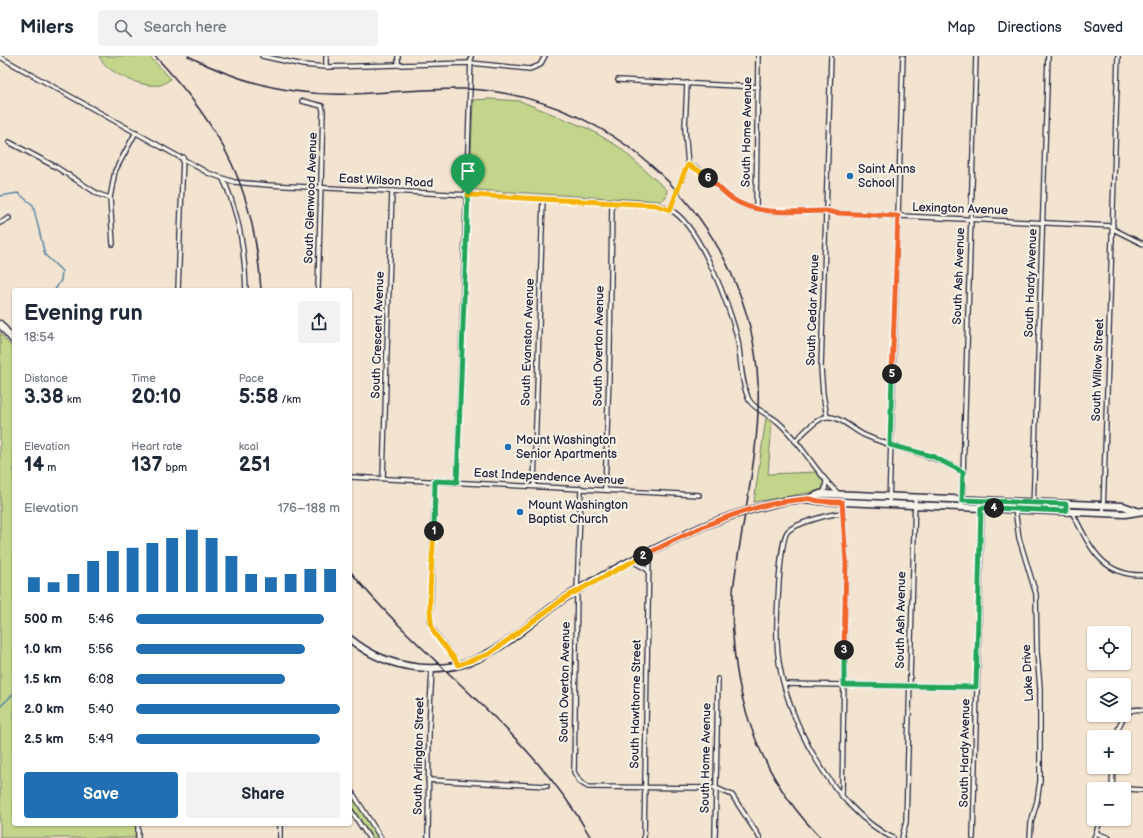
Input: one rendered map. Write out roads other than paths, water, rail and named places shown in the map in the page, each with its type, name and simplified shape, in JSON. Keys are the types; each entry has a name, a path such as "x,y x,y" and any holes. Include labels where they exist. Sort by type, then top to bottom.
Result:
{"main road":[{"path":"0,324 12,339"},
{"path":"352,640 373,655 389,661 432,672 458,665 481,657 496,649 552,607 577,591 684,535 741,513 820,494 1123,506 1140,511"},
{"path":"808,498 820,501 1125,514 1140,511"},
{"path":"1004,509 1005,502"},
{"path":"1066,504 1069,511"}],"street":[{"path":"262,56 303,65 326,67 471,63 530,70 540,65 545,56"},
{"path":"326,56 326,67"},
{"path":"398,56 398,65"},
{"path":"457,482 468,195 471,56"},
{"name":"South Home Avenue","path":"756,209 758,56"},
{"name":"South Cedar Avenue","path":"827,417 821,368 831,56"},
{"path":"889,504 903,56"},
{"name":"South Ash Avenue","path":"962,507 976,56"},
{"name":"South Hardy Avenue","path":"1033,510 1048,56"},
{"name":"South Willow Street","path":"1103,513 1118,56"},
{"name":"East Wilson Road","path":"0,57 183,157 208,173 223,179 249,184 612,202 655,205 670,210 686,223 717,279 737,339 749,400 752,405 779,423 826,481 840,494"},
{"path":"618,80 758,87"},
{"path":"670,210 688,165 685,128 687,83"},
{"name":"South Glenwood Avenue","path":"302,101 322,106 318,288"},
{"path":"113,244 110,198 115,171 136,132"},
{"path":"9,142 56,168 98,194 110,198"},
{"path":"178,288 183,157"},
{"name":"Lexington Avenue","path":"688,165 701,172 731,198 746,206 756,209 772,211 827,211 836,213 1043,222 1113,227 1143,244"},
{"path":"223,179 234,208 244,257 246,288"},
{"name":"South Crescent Avenue","path":"383,478 392,192"},
{"name":"South Evanston Avenue","path":"534,486 543,199"},
{"name":"South Overton Avenue","path":"605,489 610,348 612,202"},
{"path":"0,223 9,218"},
{"path":"795,441 819,420 827,417 833,417 864,435 890,445 932,456 963,472"},
{"name":"East Independence Avenue","path":"352,477 699,495"},
{"path":"435,481 430,620 436,637 458,665"},
{"path":"820,494 825,490 826,481"},
{"name":"South Overton Avenue","path":"581,488 573,766 578,779 588,787 644,788"},
{"name":"South Ash Avenue","path":"902,838 906,822 915,497"},
{"name":"South Hardy Avenue","path":"973,838 982,501"},
{"path":"842,502 846,562 842,794"},
{"name":"Lake Drive","path":"1015,509 1020,538 1036,594 1037,652 1040,688 1040,781 1037,801 1031,823 1030,838"},
{"path":"1069,511 1091,547 1102,561 1111,568 1123,574 1143,575"},
{"path":"842,513 829,514 792,528 785,535 779,578 776,627 778,655 784,684 794,715 806,741 823,770 848,803 867,822 892,838"},
{"name":"South Hawthorne Street","path":"644,838 649,584 648,553"},
{"path":"632,561 648,570"},
{"name":"South Arlington Street","path":"428,838 428,780 432,672"},
{"name":"South Home Avenue","path":"715,838 718,679"},
{"path":"784,684 976,687"},
{"path":"1118,730 1126,713 1136,709 1143,710"},
{"path":"428,780 547,786"},
{"path":"644,788 716,788 732,795 760,838"},
{"path":"1131,789 1143,790"},
{"path":"352,792 381,838"},
{"path":"352,812 369,838"},
{"path":"138,826 138,838"},
{"path":"280,826 280,838"},
{"path":"1094,838 1098,826"},
{"path":"1096,833 1109,838"}],"waterway":[{"path":"0,196 18,193 33,205 45,255 62,271 61,280 56,288"},
{"path":"0,707 12,695"}],"railway":[{"path":"155,56 179,83 199,109 217,135 231,162 243,191 251,221 258,254 261,288"},
{"path":"188,56 246,80 266,86 306,93 348,94 437,89 467,89 524,97 577,116 625,145 668,181 704,225 731,274 750,327 758,383 758,409 754,461 733,591 735,659 741,692 750,724 762,755 778,784 798,812 821,838"},
{"path":"352,573 411,637 508,731 539,764 567,800 591,838"}],"place":[{"name":"Saint Anns School","path":"850,176"},
{"name":"Mount Washington Senior Apartments","path":"508,447"},
{"name":"Mount Washington Baptist Church","path":"520,512"}]}
